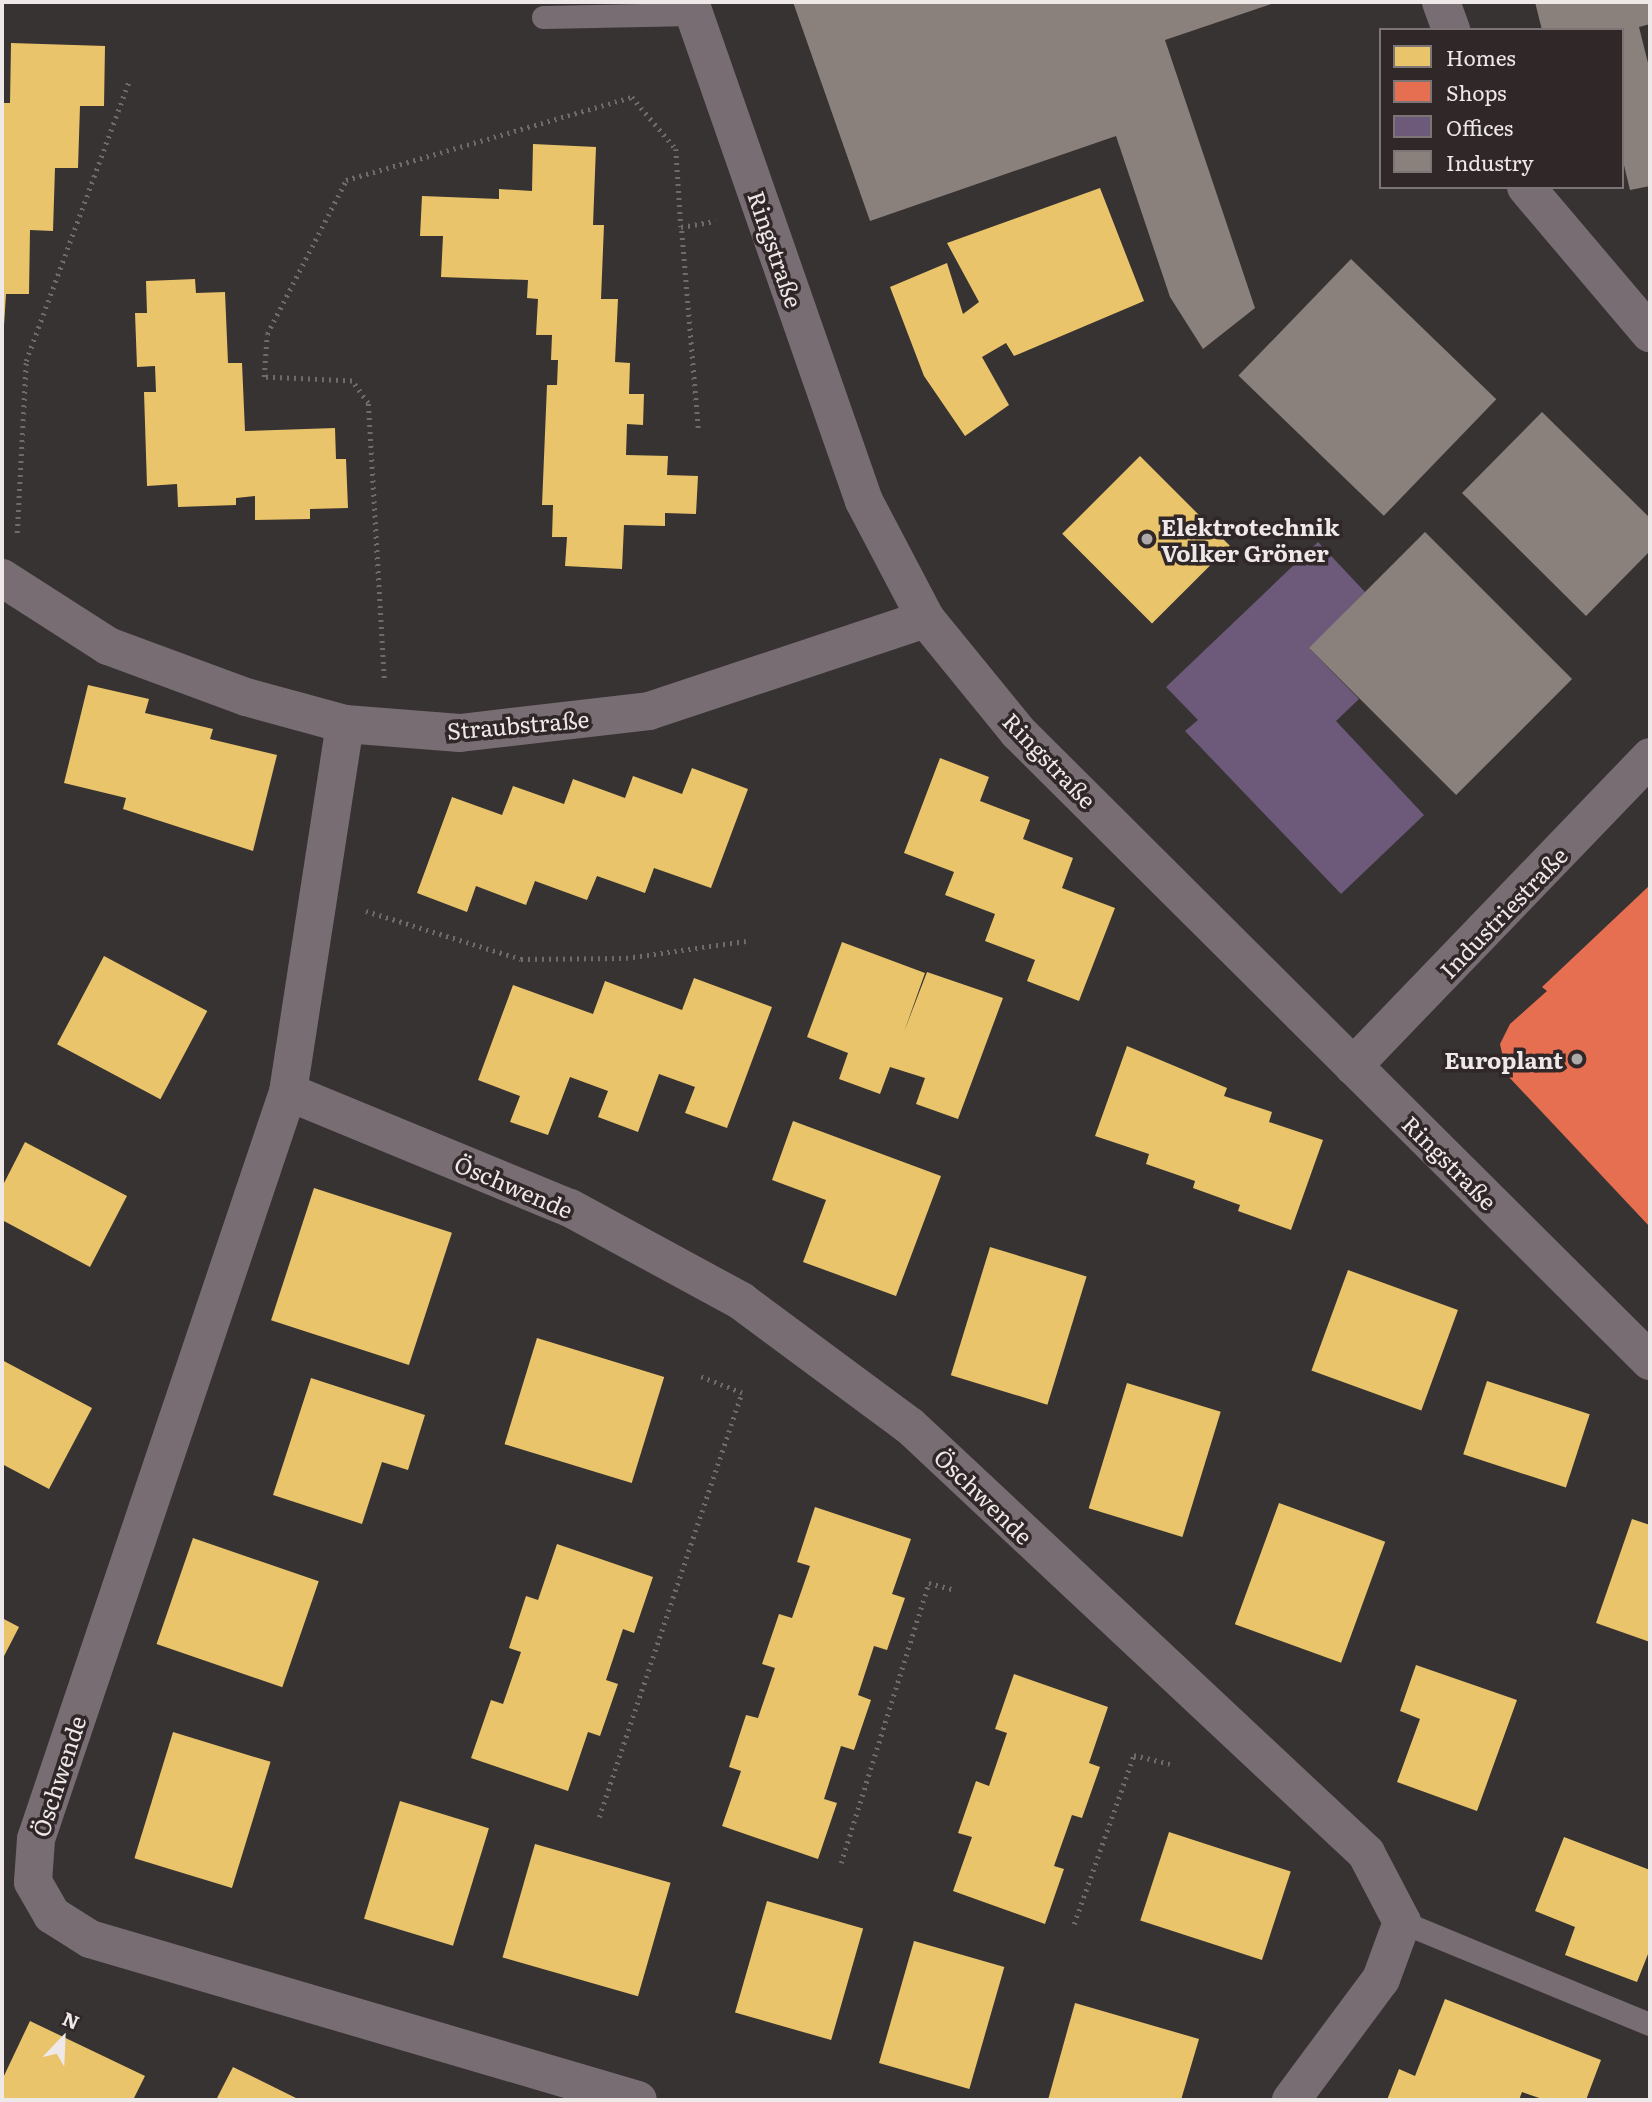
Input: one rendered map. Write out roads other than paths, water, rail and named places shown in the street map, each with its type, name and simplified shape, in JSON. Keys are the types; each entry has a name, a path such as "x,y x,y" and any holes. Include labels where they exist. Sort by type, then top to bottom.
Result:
{"street":[{"path":"1441,2 1450,28"},
{"name":"Ringstraße","path":"692,8 864,501 926,619 1018,732 1650,1361"},
{"path":"1528,189 1650,333"},
{"name":"Straubstraße","path":"8,582 108,646 246,697 345,724 460,733 649,711 926,619"},
{"name":"Öschwende","path":"345,724 288,1092 36,1839 33,1882 52,1915 90,1939 638,2100"},
{"name":"Industriestraße","path":"1353,1066 1650,757"},
{"name":"Öschwende","path":"288,1092 569,1208 741,1301 911,1426 1366,1853 1402,1922"},
{"path":"1291,2100 1381,1979 1402,1922"}],"lane":[{"path":"543,17 692,8"},
{"path":"1402,1922 1650,2024"}],"place":[{"name":"Elektrotechnik Volker Gröner","path":"1147,539"},
{"name":"Europlant","path":"1577,1059"}]}
